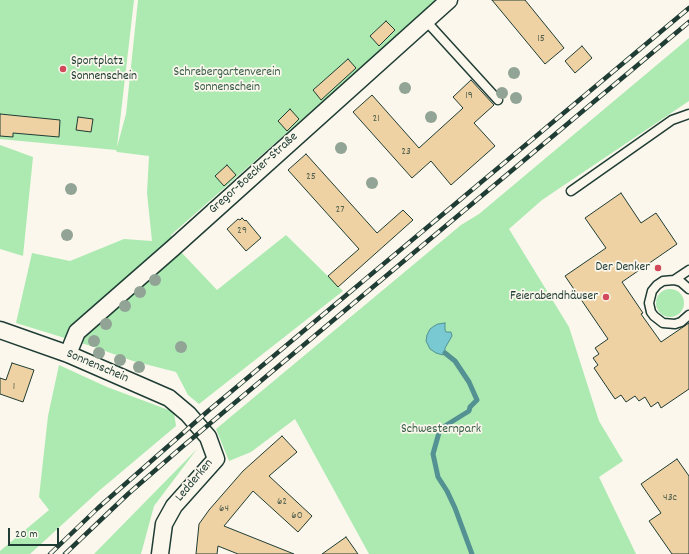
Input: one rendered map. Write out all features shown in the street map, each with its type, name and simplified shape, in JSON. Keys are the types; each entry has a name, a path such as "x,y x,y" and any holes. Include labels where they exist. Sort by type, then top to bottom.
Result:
{"street":[{"name":"Gregor-Boecker-Straße","path":"68,354 77,332 173,248 449,0"},
{"name":"Sonnenschein","path":"0,330 68,354 169,398 188,414"},
{"name":"Ledderken","path":"160,554 164,524 174,506 216,459 208,437 188,414"}],"lane":[{"path":"426,21 498,100"},
{"path":"571,191 672,120 689,114"},
{"path":"674,280 689,270"},
{"path":"689,289 680,282 668,280 658,284 652,291 649,303 651,312 663,323 671,324 681,322 689,315"}],"green space":[{"name":"Schrebergartenverein Sonnenschein","path":"0,0 134,0 117,147 126,114 138,0 437,0 171,235 182,253 217,290 286,235 343,291 199,404 188,395 176,372 133,361 94,347 16,323 32,253 70,261 124,239 152,241 147,193 149,156 117,152 116,150 0,139"},
{"name":"Schwesternpark","path":"689,38 689,101 542,200 509,229 569,327 599,421 623,461 599,477 636,554 369,554 295,419 251,452 229,461 216,429 461,225 479,214"},
{"path":"0,145 33,157 23,256 0,249"},
{"path":"670,289 676,290 680,293 683,297 683,309 680,313 676,316 670,317 664,316 660,313 657,309 656,303 657,297 660,293 664,290"},
{"path":"59,365 107,387 174,412 176,426 100,490 30,554 0,554 0,551 49,510 39,497 48,416"},
{"path":"197,449 154,506 141,554 94,554"}],"water":[{"path":"445,323 446,332 451,332 452,336 443,355 430,349 426,341 430,329 438,324"}],"building":[{"path":"492,0 525,0 564,48 545,64"},
{"path":"386,21 395,30 379,46 370,36"},
{"path":"582,46 592,58 575,73 565,61"},
{"path":"348,59 356,68 321,100 313,90"},
{"path":"471,80 494,105 474,123 495,146 451,185 431,161 412,178 353,112 372,95 419,148 463,108 453,97"},
{"path":"290,109 299,119 287,131 278,121"},
{"path":"0,114 60,120 59,137 13,133 13,137 0,136"},
{"path":"78,117 93,119 91,132 76,130"},
{"path":"306,154 377,233 403,210 413,220 338,287 328,276 359,249 288,170"},
{"path":"227,165 236,175 224,186 215,176"},
{"name":"Feierabendhäuser","path":"621,193 641,223 656,213 677,244 622,282 643,313 641,314 661,342 689,323 689,389 661,408 658,402 651,407 645,397 639,401 635,396 626,402 621,395 615,399 594,368 598,365 593,358 599,354 595,348 608,339 565,276 606,248 585,218"},
{"path":"242,218 245,221 246,220 261,238 246,251 227,229 238,219 240,220"},
{"path":"12,363 34,370 23,402 0,394 0,378 6,380"},
{"path":"282,436 297,452 269,476 312,516 298,532 253,491 224,526 294,554 238,554 218,546 217,554 196,554 199,524 209,510 243,471"},
{"path":"677,459 689,476 689,554 672,554 649,521 661,513 641,484"},
{"path":"346,537 358,554 322,554"}],"waterway":[{"path":"445,353 455,361 469,382 477,400 470,407 469,411 440,429 433,454 438,477 455,508 472,554"}],"railway":[{"path":"50,554 98,508 208,411 689,8"},
{"path":"65,554 128,494 182,447 689,22"}],"place":[{"name":"Sportplatz Sonnenschein","path":"63,69"},
{"name":"Der Denker","path":"658,268"},
{"name":"Feierabendhäuser","path":"606,297"}]}
